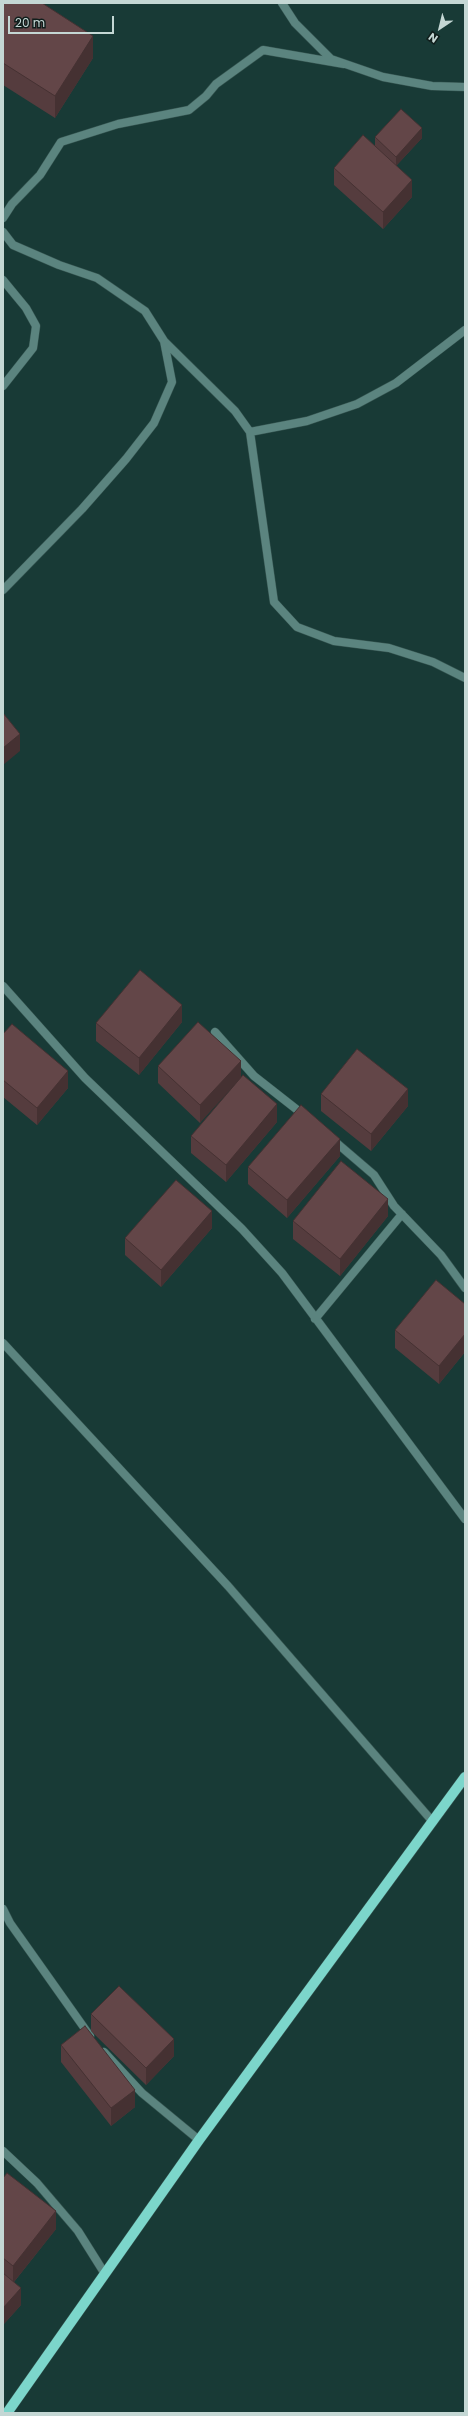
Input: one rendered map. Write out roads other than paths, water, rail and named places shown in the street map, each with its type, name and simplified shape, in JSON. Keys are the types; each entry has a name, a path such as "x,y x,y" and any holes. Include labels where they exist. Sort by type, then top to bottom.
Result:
{"main road":[{"path":"7,2413 199,2140 465,1777"}],"street":[{"path":"282,3 308,38 331,58 344,64 383,77 432,86 465,87"},
{"path":"3,218 12,204 40,175 61,142 118,124 189,110 206,96 216,84 263,50 344,64"},
{"path":"3,232 13,246 59,265 97,278 145,312 164,341 235,411 250,432 274,602 297,627 334,641 389,648 433,662 465,678"},
{"path":"3,280 26,308 36,326 33,348 3,386"},
{"path":"250,432 307,421 357,404 396,383 459,337 465,330"},
{"path":"3,590 82,509 154,423 172,382 164,341"},
{"path":"3,986 90,1083 242,1229 282,1274 314,1319 465,1519"},
{"path":"215,1032 254,1076 314,1124"},
{"path":"326,1135 374,1175 394,1206 441,1255 465,1288"},
{"path":"314,1319 402,1214"},
{"path":"3,1343 228,1586 433,1822"},
{"path":"3,1909 14,1930 97,2044 142,2093 199,2140"},
{"path":"3,2151 37,2183 78,2230 105,2274"}]}
